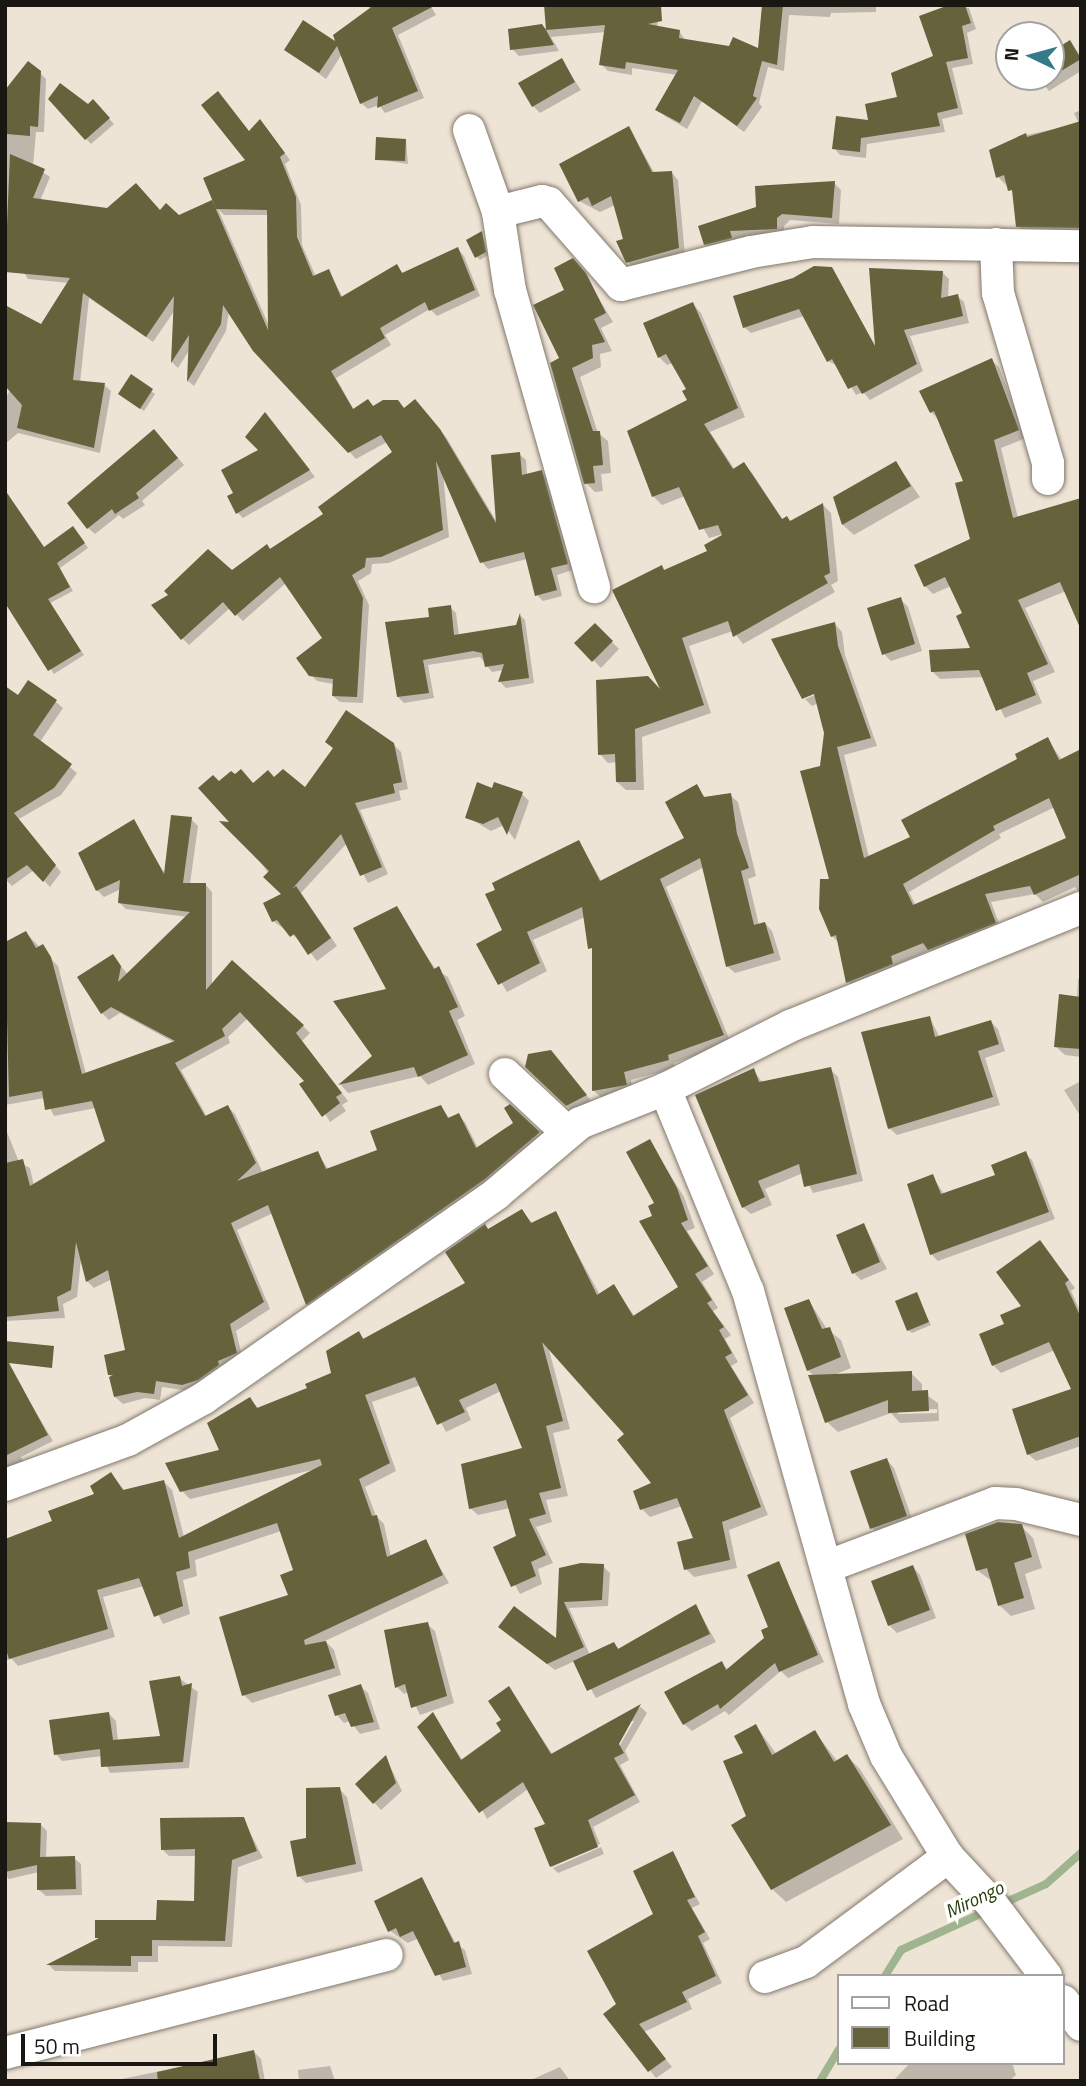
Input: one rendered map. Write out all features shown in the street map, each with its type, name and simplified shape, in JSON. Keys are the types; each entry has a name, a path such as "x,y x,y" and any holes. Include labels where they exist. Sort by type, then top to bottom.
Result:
{"street":[{"path":"469,130 498,212 510,290 594,587"},
{"path":"498,212 549,203 621,285 751,252 813,242 1081,246"},
{"path":"996,244 998,293 1048,463 1048,479"},
{"path":"5,1485 128,1440 204,1398 496,1194 567,1132 598,1114 666,1089 790,1026 1081,908"},
{"path":"505,1074 567,1132"},
{"path":"666,1089 748,1291 864,1704 886,1756 948,1857 990,1902 1045,1974"},
{"path":"826,1567 995,1503 1016,1504 1081,1520"},
{"path":"765,1977 817,1955 948,1857"},
{"path":"5,2053 387,1955"},
{"path":"1065,2004 1081,2025"}],"building":[{"path":"374,5 436,5 392,28 418,91 377,108 378,96 360,104 337,46 319,73 284,50 303,20 335,41 333,35"},
{"path":"544,5 661,5 662,21 648,24 680,30 679,38 729,46 733,37 758,48 762,5 783,5 777,65 762,61 753,96 757,98 737,126 694,96 680,123 655,110 678,70 626,62 625,69 599,65 605,25 546,30"},
{"path":"949,5 965,5 971,23 962,26 968,58 946,62 958,108 937,113 940,126 861,138 860,152 832,149 836,116 868,120 865,104 897,97 891,73 933,56 919,16"},
{"path":"542,24 554,45 510,50 508,29"},
{"path":"1070,40 1081,59 1065,69 1065,43"},
{"path":"562,58 575,82 532,107 518,83"},
{"path":"28,61 41,71 38,127 30,126 30,136 7,134 5,90"},
{"path":"60,83 88,104 93,99 110,118 85,140 48,99"},
{"path":"218,91 249,131 260,119 285,153 280,157 296,197 297,237 313,276 329,269 341,297 397,264 402,273 458,247 475,290 429,311 425,302 380,328 385,338 331,371 353,409 368,399 373,406 383,400 398,400 404,408 415,399 440,429 496,523 491,455 520,452 522,475 542,470 568,564 551,568 557,590 535,596 524,552 480,563 436,461 443,530 381,557 366,558 365,567 352,575 363,598 357,697 332,696 333,679 309,676 296,658 322,638 280,577 235,616 223,602 181,640 151,605 168,595 164,591 208,549 232,570 267,544 270,549 323,514 318,507 392,452 381,435 348,453 253,351 223,305 221,324 187,382 189,335 171,363 174,296 146,337 83,293 73,380 105,383 94,448 17,428 22,405 5,386 5,305 41,324 70,278 5,272 10,154 45,169 33,198 107,208 136,183 160,210 166,203 179,215 212,200 268,330 267,210 216,209 203,178 245,160 201,105"},
{"path":"1081,121 1081,228 1016,227 1012,190 1008,191 1004,175 996,178 989,150 1026,133 1027,137"},
{"path":"629,126 652,172 672,171 679,248 626,263 616,241 623,239 611,196 592,206 588,197 578,202 559,164"},
{"path":"376,137 406,139 405,161 375,160"},
{"path":"835,181 832,218 782,214 777,218 777,229 730,231 732,238 704,245 698,226 756,207 755,186"},
{"path":"482,231 486,252 475,258 466,240"},
{"path":"573,258 586,273 606,313 594,319 605,342 592,345 593,358 572,368 593,431 600,431 603,465 593,466 595,483 584,484 550,363 559,358 533,305 564,290 554,268"},
{"path":"814,266 832,267 875,346 869,268 943,271 941,298 958,294 963,316 904,330 917,364 862,394 857,385 848,389 832,359 827,362 799,309 743,328 733,296 793,278"},
{"path":"693,302 738,408 704,424 733,469 744,462 782,519 787,516 790,521 823,503 830,573 824,576 828,583 733,637 728,621 682,638 704,705 635,729 636,782 616,782 615,754 598,755 596,680 648,676 660,689 612,590 662,565 664,570 707,551 704,545 722,535 718,525 699,530 679,487 652,497 627,431 687,400 682,391 686,389 666,354 658,358 643,323"},
{"path":"992,358 1019,430 994,440 1013,518 1081,498 1081,630 1060,582 1018,600 1048,664 1027,673 1036,695 996,711 979,670 931,672 929,650 970,648 956,616 962,613 945,577 924,587 914,565 970,539 955,483 963,481 934,411 930,413 919,391"},
{"path":"131,374 153,389 140,409 118,394"},
{"path":"265,412 310,470 236,514 227,496 233,493 221,470 258,450 245,437"},
{"path":"154,429 178,458 136,493 139,498 115,514 112,509 87,529 67,503"},
{"path":"896,461 911,486 842,525 833,497"},
{"path":"5,490 44,547 73,526 85,543 57,563 70,587 48,599 81,651 48,671 5,603"},
{"path":"901,597 915,644 882,655 867,608"},
{"path":"451,605 454,635 516,625 520,613 529,678 498,682 504,664 485,667 482,653 473,651 423,660 429,693 397,697 385,622 429,617 428,608"},
{"path":"835,622 838,646 871,738 837,747 864,858 910,837 901,820 1017,759 1015,754 1048,737 1059,760 1081,749 1081,874 1034,895 1030,886 985,894 996,923 928,950 923,943 891,956 893,964 846,983 836,935 831,937 819,909 820,879 829,879 800,771 820,766 824,733 814,694 802,699 771,639","holes":["1049,798 1066,838 913,905 903,884 995,830 993,826"]},
{"path":"595,623 613,641 592,662 574,643"},
{"path":"28,680 57,700 33,735 72,764 54,788 14,813 56,865 43,882 27,865 5,880 5,686 18,695"},
{"path":"346,710 394,743 402,782 393,784 395,793 355,803 382,867 360,876 341,834 292,889 296,886 331,938 308,955 294,934 290,937 277,920 272,922 263,903 281,894 263,877 269,871 219,821 229,822 198,788 213,775 219,781 231,771 235,774 241,769 253,783 268,770 274,777 283,769 305,787 333,748 325,742"},
{"path":"477,782 492,788 494,782 523,792 507,835 498,817 483,824 465,818"},
{"path":"697,784 704,797 731,793 737,834 749,868 741,871 754,925 765,922 774,953 726,967 700,858 660,879 724,1035 668,1055 669,1060 624,1072 627,1085 592,1091 592,948 588,949 582,907 527,932 540,963 498,985 476,944 502,930 485,894 495,890 492,883 579,840 600,881 684,838 665,802"},
{"path":"171,815 192,817 183,883 206,883 206,990 232,960 304,1025 296,1033 342,1093 336,1097 340,1103 322,1117 299,1084 304,1081 240,1012 222,1029 225,1036 175,1063 205,1116 228,1105 256,1163 237,1181 318,1151 326,1169 377,1150 370,1131 441,1105 448,1118 459,1113 476,1148 513,1123 504,1108 510,1104 540,1132 485,1179 306,1305 268,1205 231,1223 264,1302 230,1324 237,1353 218,1361 219,1365 198,1380 182,1385 156,1381 154,1394 137,1392 114,1397 109,1377 113,1375 108,1375 104,1355 125,1350 108,1270 86,1282 76,1242 71,1290 57,1297 59,1311 5,1317 5,1163 23,1159 30,1186 105,1141 92,1101 45,1110 42,1091 9,1097 5,942 26,931 36,948 43,944 51,957 82,1074 175,1041 111,1007 101,1014 77,977 113,954 121,966 118,982 190,912 118,903 120,880 96,891 78,853 134,819 164,874"},
{"path":"397,906 434,969 439,966 458,1007 449,1011 468,1055 418,1077 414,1067 338,1085 372,1056 333,1001 386,989 353,928"},
{"path":"1059,994 1081,997 1081,1049 1054,1047"},
{"path":"930,1016 935,1037 991,1020 999,1044 978,1051 993,1097 888,1129 861,1032"},
{"path":"551,1050 587,1095 566,1106 525,1067 528,1054"},
{"path":"831,1067 857,1174 804,1187 799,1164 758,1181 765,1197 742,1208 695,1095 754,1068 759,1082"},
{"path":"650,1139 677,1188 688,1220 681,1223 708,1266 695,1274 712,1300 707,1303 724,1327 719,1330 732,1353 725,1357 748,1395 724,1410 761,1507 722,1522 730,1560 684,1570 677,1542 693,1538 677,1498 640,1510 633,1491 651,1483 617,1440 624,1434 542,1342 563,1421 546,1426 561,1488 539,1493 546,1514 529,1519 546,1555 531,1562 536,1576 511,1587 493,1547 516,1536 506,1500 469,1509 461,1464 522,1448 496,1383 459,1400 465,1412 437,1425 415,1377 365,1395 390,1463 359,1479 372,1516 377,1515 387,1557 426,1539 443,1575 304,1640 305,1645 326,1641 335,1668 242,1696 219,1617 288,1595 280,1575 293,1570 277,1523 188,1552 190,1568 176,1572 183,1606 154,1617 139,1578 97,1590 108,1629 9,1659 5,1646 5,1539 52,1521 48,1511 94,1494 90,1486 111,1472 123,1490 164,1480 179,1538 322,1465 320,1459 180,1492 165,1463 219,1450 207,1423 250,1397 257,1408 307,1388 305,1384 331,1373 326,1351 359,1331 363,1339 465,1283 445,1252 485,1224 488,1229 522,1209 531,1223 556,1211 597,1295 614,1284 633,1316 678,1287 639,1221 652,1216 648,1206 654,1203 626,1152"},
{"path":"1026,1151 1049,1212 930,1255 907,1184 933,1174 941,1194 995,1175 991,1165"},
{"path":"864,1223 880,1262 852,1274 836,1235"},
{"path":"1040,1240 1069,1280 1065,1283 1081,1318 1081,1436 1027,1455 1012,1409 1071,1389 1049,1342 992,1366 979,1334 1004,1324 1000,1315 1021,1306 996,1272"},
{"path":"917,1292 929,1322 907,1331 895,1301"},
{"path":"809,1299 822,1329 830,1327 841,1357 807,1371 784,1308"},
{"path":"5,1341 54,1346 52,1368 9,1363 48,1435 5,1456"},
{"path":"912,1371 912,1391 928,1390 929,1411 888,1413 888,1400 825,1423 808,1375"},
{"path":"887,1458 907,1516 870,1529 850,1471"},
{"path":"998,1522 1022,1524 1032,1557 1014,1563 1024,1598 998,1606 987,1568 976,1571 965,1534"},
{"path":"779,1561 818,1655 779,1672 775,1663 720,1709 718,1704 683,1725 664,1692 722,1661 726,1670 764,1638 761,1630 768,1627 747,1575"},
{"path":"581,1563 604,1564 602,1600 564,1602 584,1647 547,1664 498,1627 514,1606 556,1638 559,1568"},
{"path":"913,1565 930,1610 888,1626 871,1581"},
{"path":"696,1604 710,1634 587,1691 573,1661 614,1642 618,1649"},
{"path":"428,1622 447,1696 411,1708 405,1684 395,1688 384,1630"},
{"path":"180,1676 182,1686 192,1683 183,1762 101,1767 100,1749 54,1755 49,1720 109,1712 113,1740 160,1736 149,1681"},
{"path":"361,1684 374,1722 351,1727 345,1713 335,1716 328,1695"},
{"path":"509,1686 551,1754 641,1704 619,1744 624,1753 614,1758 635,1795 588,1820 598,1847 550,1867 534,1828 545,1824 523,1782 479,1813 417,1727 433,1712 461,1760 501,1731 496,1723 501,1720 488,1701"},
{"path":"756,1724 772,1755 815,1730 834,1762 847,1754 891,1825 771,1890 731,1825 746,1816 723,1761 743,1753 734,1736"},
{"path":"386,1755 396,1783 373,1804 355,1784"},
{"path":"340,1787 356,1864 297,1877 290,1841 306,1838 306,1788"},
{"path":"244,1817 257,1851 232,1860 225,1941 152,1940 152,1956 131,1956 131,1966 46,1965 99,1938 95,1938 95,1920 156,1920 157,1900 194,1901 195,1849 161,1850 160,1818"},
{"path":"5,1822 41,1823 40,1857 75,1856 76,1889 37,1890 37,1865 5,1872"},
{"path":"673,1851 695,1897 687,1900 705,1932 698,1936 716,1976 682,1992 687,2002 639,2024 666,2059 648,2072 603,2014 616,2004 587,1951 653,1914 633,1871"},
{"path":"422,1877 454,1943 459,1941 466,1967 435,1976 413,1931 400,1937 396,1928 388,1932 374,1901"},
{"path":"254,2050 260,2081 158,2081 157,2072"}],"waterway":[{"name":"Mirongo","path":"1002,1904 1046,1884 1081,1853"},
{"name":"Mirongo","path":"886,1974 901,1950 987,1911"},
{"name":"Mirongo","path":"820,2081 838,2051"}]}
